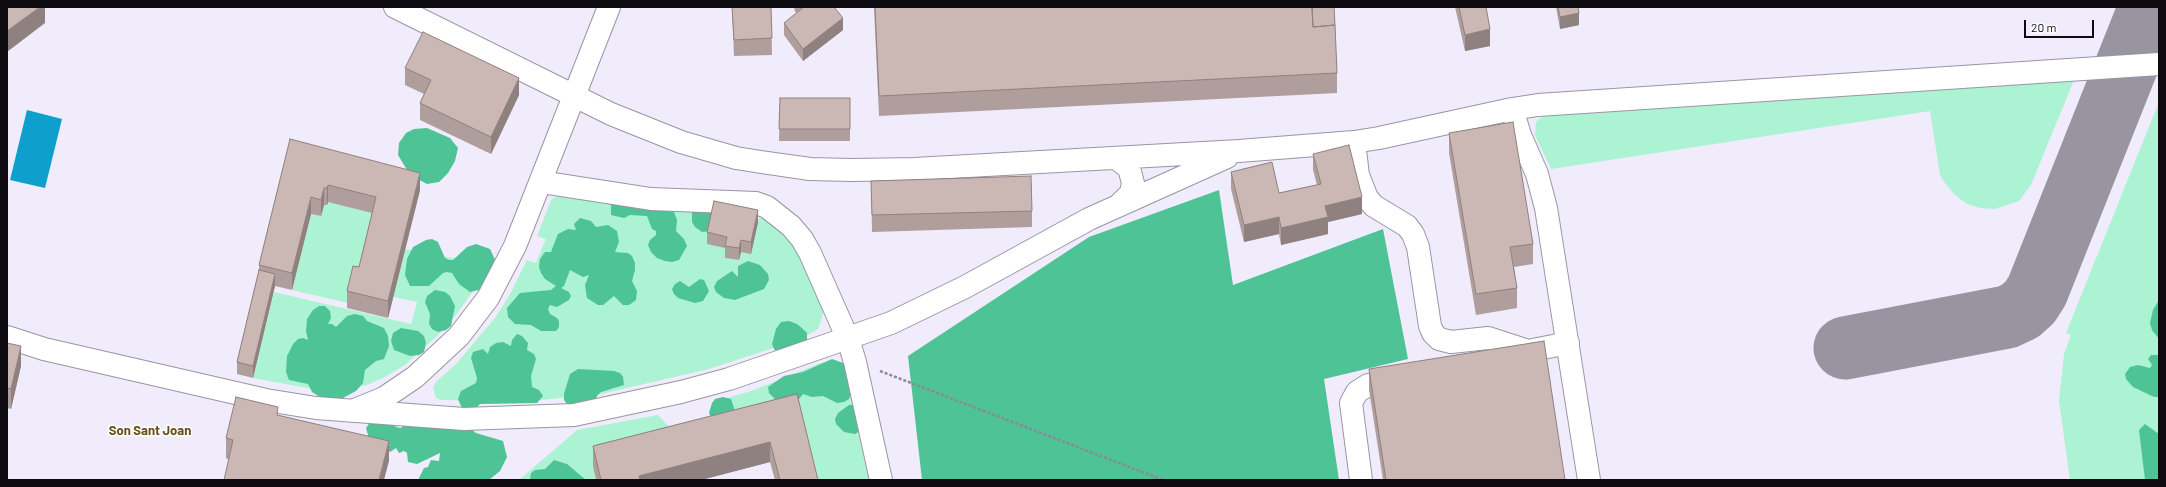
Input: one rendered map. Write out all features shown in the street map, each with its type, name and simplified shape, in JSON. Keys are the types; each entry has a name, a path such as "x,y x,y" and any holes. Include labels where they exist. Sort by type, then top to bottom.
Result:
{"lane":[{"path":"395,7 611,114 681,142 736,158 786,166 852,170 914,169 1116,158 1239,151 1354,142 1512,109 1538,105 2159,64"},
{"path":"349,412 384,398 415,377 440,356 471,322 502,275 541,182 609,7"},
{"path":"1512,109 1520,135 1537,174 1546,208 1589,480"},
{"path":"1354,142 1358,175 1367,198 1374,206 1407,226 1414,234 1418,247 1430,326 1433,333 1445,342 1488,338 1528,351"},
{"path":"7,337 44,349 266,400 349,412 464,419 574,415 688,390 729,379 891,323 965,287 1089,219 1239,151"},
{"path":"1116,158 1121,160 1129,168 1133,183 1131,193 1119,205"},
{"path":"541,182 635,197 749,202 767,207 791,226 802,239 848,339 855,362 881,480"},
{"path":"1503,362 1528,351 1568,343"},
{"path":"1361,480 1350,409 1354,397 1368,385 1421,377"}],"path":[{"path":"855,362 1164,480"}],"green space":[{"path":"2074,80 2031,185 2019,201 1995,209 1980,208 1967,204 1955,195 1945,183 1940,175 1930,111 1551,169 1535,135 1536,122 1540,118 1551,115"},
{"path":"2159,102 2159,480 2070,480 2059,401 2064,354 2071,335 2066,333"},
{"path":"427,128 450,138 458,148 455,161 448,173 439,182 427,184 410,175 398,155 399,143 406,133 414,129"},
{"path":"1219,190 1233,285 1383,229 1408,359 1324,379 1339,480 922,480 908,356 1089,237"},
{"path":"561,193 714,213 727,249 725,258 739,260 741,252 760,217 768,219 790,236 822,304 823,314 818,329 801,339 709,369 605,393 542,400 510,401 441,400 436,398 433,388 436,382 456,364 495,318 509,296 527,260 536,263 546,239 537,236 551,200"},
{"path":"614,199 674,212 677,220 676,231 684,239 687,246 679,260 672,262 665,261 657,258 651,252 648,245 650,240 656,235 656,231 652,229 647,216 630,215 624,218 611,215 611,205"},
{"path":"328,202 376,214 348,303 292,290 311,214 321,216 324,205"},
{"path":"714,207 710,231 702,232 695,227 692,222 692,213 696,208"},
{"path":"580,218 591,221 596,227 608,225 617,231 619,242 615,252 628,253 632,256 635,263 632,281 637,291 636,300 629,305 623,305 614,296 603,305 598,305 587,298 585,285 589,275 583,277 570,270 564,286 561,288 569,292 571,296 569,300 557,307 550,305 548,309 550,314 559,321 559,327 556,331 541,331 531,325 515,324 508,317 507,308 520,293 551,290 556,286 545,279 541,273 539,267 540,259 545,252 551,252 558,234 568,229 576,230 574,224"},
{"path":"432,239 438,242 445,258 449,260 453,260 467,247 476,244 490,249 496,262 483,289 470,292 459,284 452,273 447,272 443,273 429,286 410,286 405,275 407,259 413,247 426,240"},
{"path":"405,249 484,264 480,281 456,315 438,335 405,365 385,377 367,385 324,391 253,378 274,292 411,324 417,302 393,297"},
{"path":"748,261 760,265 768,274 769,280 764,289 735,300 724,298 716,292 714,287 717,281 732,271 738,277 738,266"},
{"path":"700,279 704,280 709,291 703,301 695,303 678,298 674,294 672,289 675,284 680,281 689,287"},
{"path":"435,290 445,292 450,296 455,306 451,326 446,330 438,332 432,329 429,324 430,314 425,302 427,296"},
{"path":"2159,300 2159,339 2152,330 2150,323 2153,310"},
{"path":"319,306 325,306 330,311 331,318 328,324 332,324 336,327 347,316 355,314 363,316 367,321 384,328 388,336 389,346 384,359 376,361 365,370 363,383 356,391 341,399 331,400 320,397 312,392 308,384 289,380 286,372 287,356 293,344 298,339 303,338 308,340 306,331 307,319 313,310"},
{"path":"789,321 797,324 807,333 807,341 775,351 772,344 776,329 781,322"},
{"path":"401,328 418,331 424,336 426,343 424,352 419,355 410,356 394,350 391,341 393,333"},
{"path":"517,334 522,336 528,343 527,350 534,354 536,359 531,376 532,387 539,390 543,396 537,403 480,404 476,408 465,410 461,406 458,399 461,391 476,383 477,378 471,358 473,352 483,349 488,354 490,347 496,343 503,342 511,346 512,340"},
{"path":"2151,355 2159,355 2159,397 2154,397 2133,387 2126,379 2125,374 2130,367 2138,365 2150,368 2152,365 2148,359"},
{"path":"832,359 843,363 847,368 852,391 849,399 844,402 837,403 823,396 812,397 803,394 795,404 780,404 769,393 768,387 784,376 803,372"},
{"path":"828,362 846,377 869,480 813,480 797,414 703,438 714,402 751,391 821,363"},
{"path":"578,369 614,371 620,373 623,377 624,385 601,392 597,396 595,403 570,408 564,400 564,394 570,374"},
{"path":"723,397 731,399 735,411 711,417 709,413 712,403 715,399"},
{"path":"849,405 855,405 860,431 855,434 844,432 836,424 835,419 838,413"},
{"path":"658,415 684,443 593,466 596,480 519,480 577,430"},
{"path":"371,421 392,423 396,427 401,428 405,424 471,429 476,433 503,441 507,457 500,471 489,480 418,480 424,468 428,467 431,460 439,461 440,453 417,464 408,462 407,453 404,451 399,453 396,448 390,452 366,440 368,435 366,428"},
{"path":"2145,424 2159,434 2159,480 2145,480 2139,430"},
{"path":"554,460 567,464 586,480 530,480 531,473 535,470 545,469"}],"water":[{"path":"27,110 62,119 45,188 10,180"}],"building":[{"path":"7,7 40,7 7,31"},
{"path":"732,7 771,7 772,38 734,40"},
{"path":"804,7 834,7 843,18 803,49 784,23"},
{"path":"875,7 1312,7 1313,27 1335,25 1337,73 879,96"},
{"path":"1312,7 1334,7 1335,25 1313,27"},
{"path":"1459,7 1486,7 1490,29 1465,35"},
{"path":"1558,7 1578,7 1579,13 1560,17"},
{"path":"423,32 519,78 491,137 420,103 431,80 405,68"},
{"path":"780,98 850,98 850,129 779,129"},
{"path":"1513,122 1533,244 1510,247 1517,288 1476,294 1449,133"},
{"path":"290,139 420,173 388,301 347,291 353,266 359,267 376,197 328,185 327,188 324,188 321,200 311,197 292,273 259,265"},
{"path":"1349,145 1362,197 1325,206 1328,217 1281,228 1279,217 1244,225 1231,172 1272,162 1279,193 1321,184 1313,154"},
{"path":"1031,176 1032,211 872,215 871,181"},
{"path":"714,201 758,210 751,242 741,240 739,248 725,246 727,237 707,232"},
{"path":"259,270 275,274 253,366 237,362"},
{"path":"1544,341 1565,480 1386,480 1369,369"},
{"path":"7,343 21,346 11,389 7,388"},
{"path":"797,394 818,480 780,480 770,442 639,476 640,480 601,480 593,446"},
{"path":"236,397 278,407 277,415 389,441 379,480 224,480 233,440 226,438"}],"taxiway":[{"path":"1845,348 2007,317 2020,311 2030,302 2037,291 2150,7"}],"district":[{"name":"Son Sant Joan","path":"150,431"}]}
